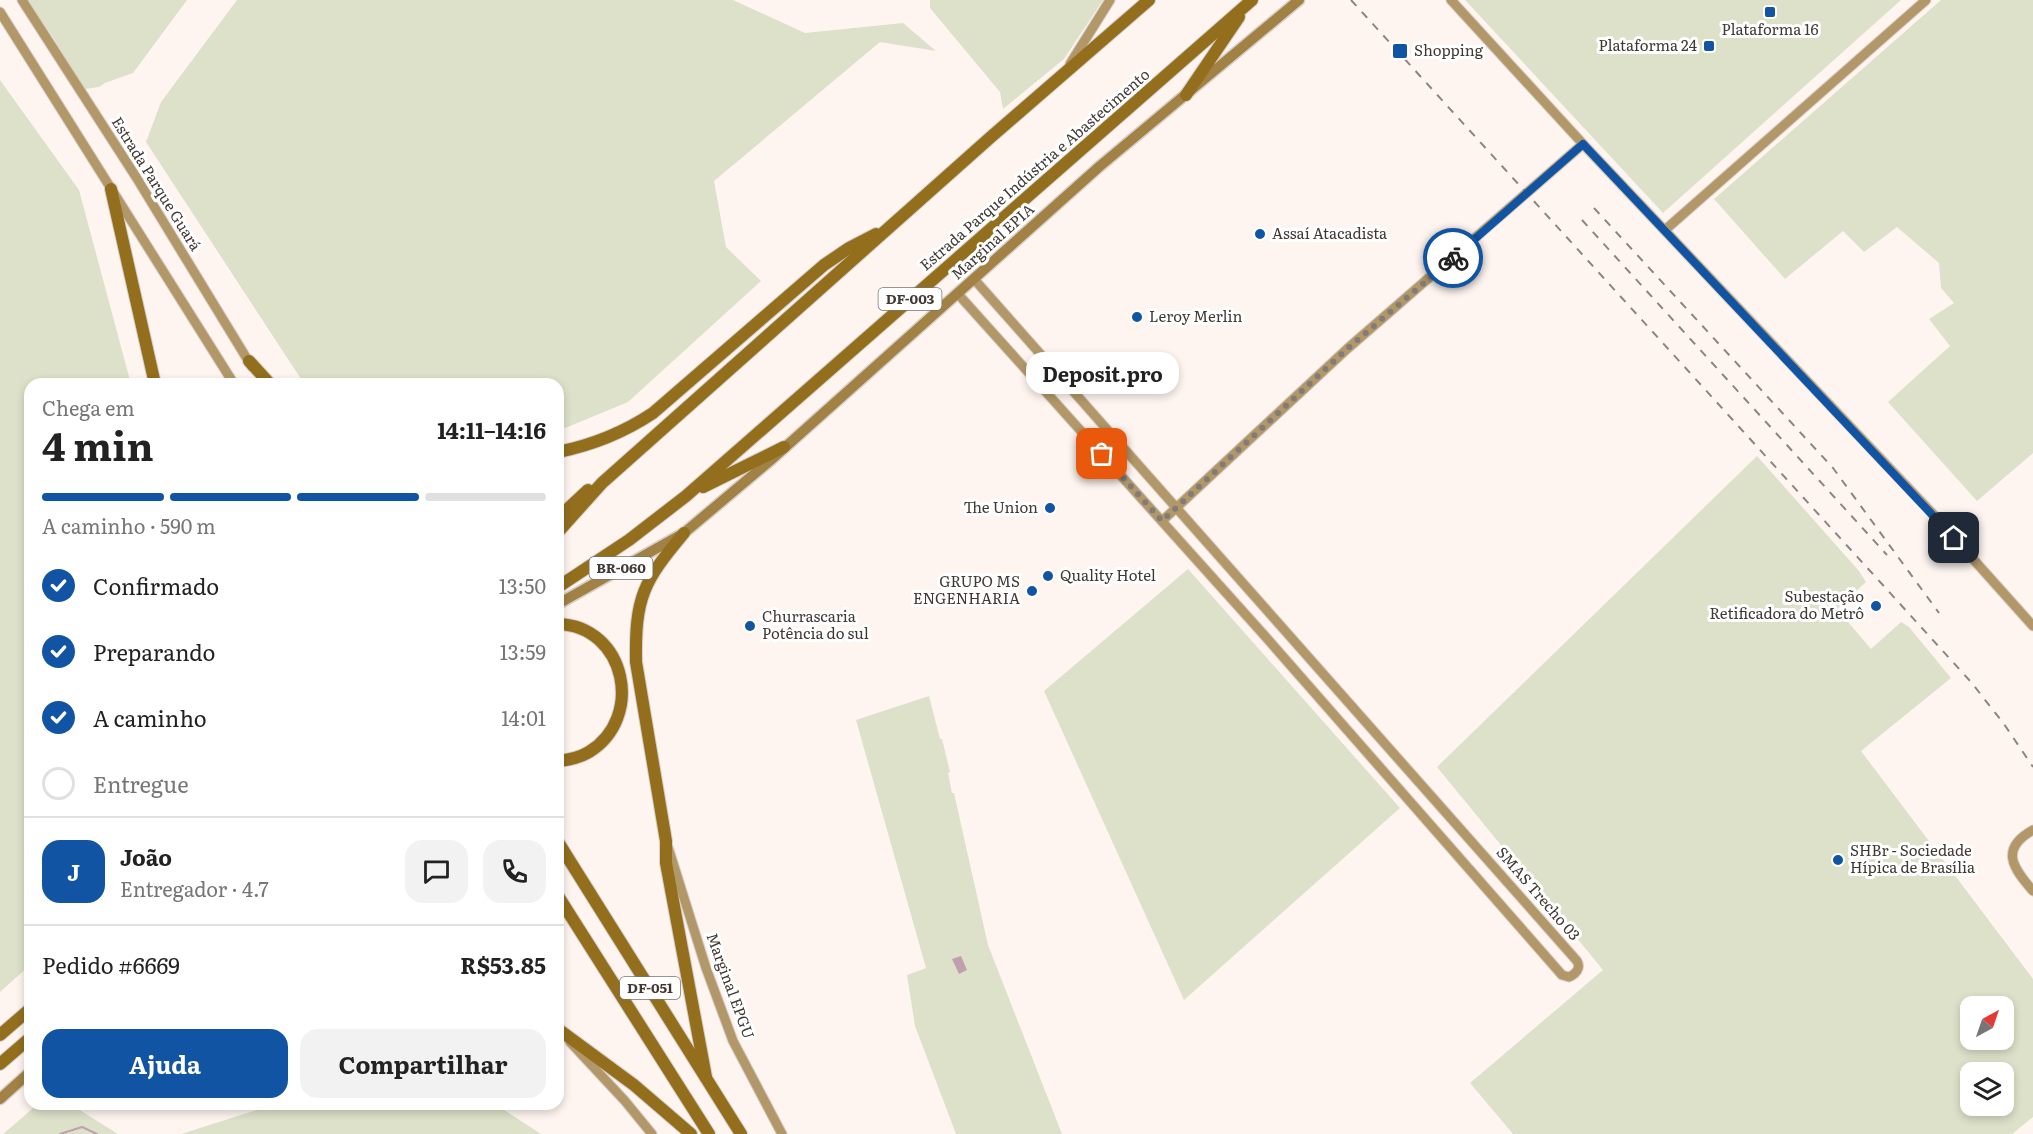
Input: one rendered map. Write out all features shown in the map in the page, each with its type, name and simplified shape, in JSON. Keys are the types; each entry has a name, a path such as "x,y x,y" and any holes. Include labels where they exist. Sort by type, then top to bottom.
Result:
{"highway":[{"path":"564,525 602,483 1149,0"},
{"path":"1186,95 1250,1"},
{"name":"Estrada Parque Indústria e Abastecimento","path":"564,583 629,540 686,496 1250,1"},
{"path":"111,189 154,378"},
{"path":"564,450 604,440 634,426 653,413 824,265 849,248 893,226"},
{"path":"249,361 265,378"},
{"path":"686,496 784,447"},
{"path":"564,512 579,496 602,483"},
{"path":"684,533 653,571 640,601 636,626 636,662 666,841 666,862 706,1077"},
{"path":"564,625 584,630 607,648 617,665 622,689 615,722 596,747 584,755 564,760"},
{"name":"DF-051","path":"564,852 741,1134"},
{"name":"DF-051","path":"564,905 709,1134"},
{"path":"0,1035 24,1014"},
{"path":"564,1034 634,1085 691,1134"},
{"path":"0,1064 24,1043"}],"main road":[{"name":"Marginal EPIA","path":"564,601 684,533 772,459 1100,166 1299,0"},
{"path":"0,1099 24,1077"}],"street":[{"name":"Estrada Parque Guará","path":"22,0 136,177 259,378"},
{"path":"1064,74 1110,0"},
{"path":"1451,0 1583,144 1931,512 2031,622"},
{"path":"1665,231 1926,0"},
{"path":"0,12 230,378"},
{"path":"1162,521 1347,349 1583,144"},
{"name":"SMAS Trecho 03","path":"958,294 1264,634 1562,975 1572,976 1579,967 1577,961 974,279"},
{"path":"985,322 1000,307"},
{"path":"1264,634 1278,622"},
{"path":"1271,643 1286,630"},
{"path":"2033,830 2015,845 2012,853 2015,866 2033,891"},
{"name":"Marginal EPGU","path":"666,841 706,968 733,1041 782,1134"},
{"path":"564,1036 625,1101 652,1134"}],"green space":[{"path":"26,0 187,0 133,73 99,87 85,89 71,71 53,37"},
{"path":"237,0 733,0 805,33 903,23 936,51 880,42 714,181 726,247 761,281 628,402 564,429 564,378 300,378 146,142 161,102"},
{"path":"930,0 1103,0 1064,59 1003,109 1000,92 930,8"},
{"path":"1465,0 1901,0 1663,213"},
{"path":"1941,0 2033,0 2033,453 1977,501 1888,402 1950,346 1929,319 1954,303 1941,288 1939,263 1897,227 1864,252 1843,231 1785,279 1714,199"},
{"path":"0,80 79,190 129,378 24,378 24,970 0,992"},
{"path":"1757,456 1859,571 1866,582 1837,609 1871,649 1901,622 1909,627 1951,678 1861,751 2033,979 2033,1117 2012,1134 1513,1134 1470,1083 1603,970 1437,767"},
{"path":"1188,569 1400,808 1184,1000 1044,691"},
{"path":"929,696 950,772 948,773 952,793 954,793 988,945 1062,1134 956,1134 915,1026 907,975 926,968 856,720"},
{"path":"31,1110 80,1110 118,1134 3,1134"},
{"path":"257,1110 504,1110 541,1134 181,1134"}],"shaded area":[{"path":"961,956 967,970 959,974 952,959"}],"waterway":[{"path":"60,1134 82,1127 97,1134"}],"railway":[{"path":"1351,0 1971,682 2004,724 2033,767"},
{"path":"1594,208 1833,468 1939,613"},
{"path":"1582,220 1887,555"}],"way so far":[{"path":"1102,454 1162,521 1347,349 1453,258"}],"place":[{"name":"Plataforma 16","path":"1770,12"},
{"name":"Plataforma 24","path":"1709,46"},
{"name":"Shopping","path":"1400,51"},
{"name":"Assaí Atacadista","path":"1260,234"},
{"name":"Leroy Merlin","path":"1137,317"},
{"name":"Deposit.pro","path":"1102,454"},
{"name":"The Union","path":"1050,508"},
{"name":"Quality Hotel","path":"1048,576"},
{"name":"GRUPO MS ENGENHARIA","path":"1032,591"},
{"name":"Subestação Retificadora do Metrô","path":"1876,606"},
{"name":"Churrascaria Potência do sul","path":"750,626"},
{"name":"SHBr - Sociedade Hípica de Brasília","path":"1838,860"}],"route":[{"path":"1453,258 1583,144 1954,538"}]}
